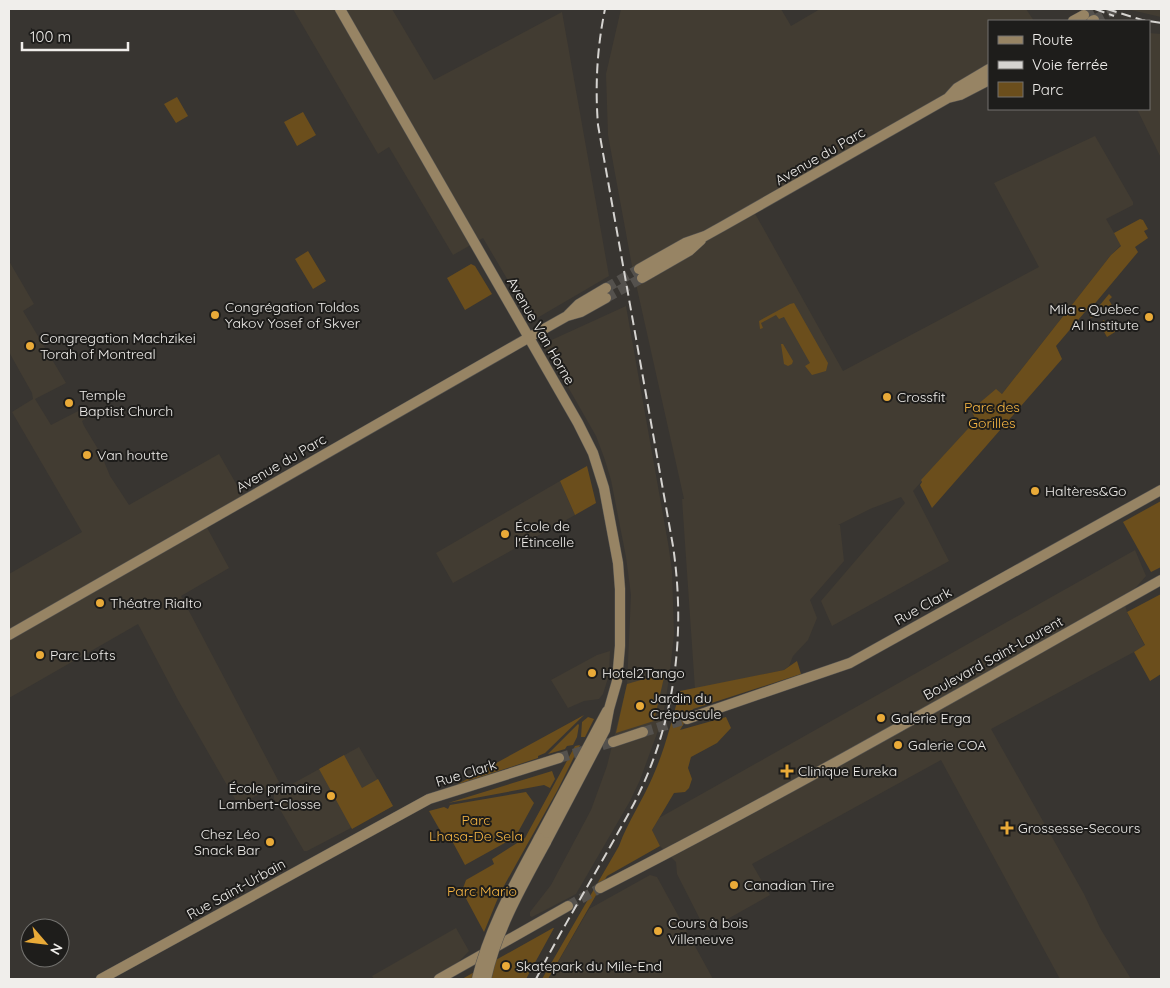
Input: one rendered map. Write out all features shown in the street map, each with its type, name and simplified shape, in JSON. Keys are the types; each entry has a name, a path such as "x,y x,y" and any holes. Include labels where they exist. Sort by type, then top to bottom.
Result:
{"main road":[{"name":"Avenue Van Horne","path":"340,9 586,439 593,453 604,488 618,564 620,589 618,672 607,724 600,741 543,840"},
{"name":"Avenue du Parc","path":"948,98 957,88 988,70"},
{"name":"Avenue du Parc","path":"640,274 685,243 705,236 948,98 960,95 988,81"},
{"name":"Avenue du Parc","path":"9,635 567,316 579,304 606,293"},
{"name":"Rue Clark","path":"687,719 850,663 1161,490"},
{"name":"Boulevard Saint-Laurent","path":"600,888 790,787 1161,580"},
{"path":"613,742 643,732"},
{"name":"Rue Clark","path":"384,823 429,799 559,758"},
{"name":"Rue Saint-Urbain","path":"101,979 384,823"},
{"path":"477,979 486,946 504,904 543,840"},
{"path":"486,979 504,921 543,840"},
{"path":"439,979 568,906"}],"shaded area":[{"path":"293,9 392,9 434,80 562,12 609,276 532,321 483,238 453,255 389,147 378,154"},
{"path":"621,9 781,9 791,26 820,9 1026,9 1033,20 988,20 988,71 753,210 843,371 1039,267 994,183 1095,136 1133,202 1133,205 1106,219 1121,245 1111,255 1002,394 996,390 971,410 976,420 913,491 949,561 832,626 821,601 905,503 901,497 870,509 838,525 840,525 844,561 810,600 817,618 808,640 793,656 789,666 784,670 695,689 682,499 684,499 632,266 608,135 606,74"},
{"path":"1161,9 1161,17 1131,10"},
{"path":"1150,33 1161,34 1161,158 1137,110 1150,110"},
{"path":"9,261 34,304 23,311 66,383 35,399 51,425 86,407 91,415 82,421 84,426 101,454 110,476 129,505 219,454 246,501 205,524 229,568 181,596 279,782 239,806 178,700 138,624 9,698 9,574 82,532 12,412 33,399 32,393 9,352"},
{"path":"626,306 672,571 674,635 663,717 640,780 630,801 576,894 532,917 530,912 551,885 591,810 607,766 627,684 631,595 626,557 611,480 605,460 596,436 544,345"},
{"name":"École de l'Étincelle","path":"560,481 575,515 453,583 436,553"},
{"path":"1135,550 1146,576 1124,601 1127,612 1145,646 991,729 1084,894 1100,928 1131,979 1060,979 941,760 752,864 770,895 708,930 705,929 677,874 676,862 660,846 652,830 659,818"},
{"path":"610,651 609,675 603,694 599,699 584,701 568,708 551,680 597,655"},
{"name":"École primaire Lambert-Closse","path":"359,747 393,806 304,851 274,799 274,794"},
{"name":"Cours à bois Villeneuve","path":"650,875 657,877 713,979 548,979 589,909"},
{"path":"456,928 469,951 442,979 374,979 372,976"}],"green space":[{"path":"177,97 188,116 176,123 164,104"},
{"path":"303,112 316,135 297,146 284,122"},
{"name":"Parc des Gorilles","path":"1140,219 1143,220 1148,229 1144,231 1148,238 1135,247 1138,252 1056,346 1062,359 932,508 920,485 921,480 976,420 971,410 996,389 1002,394 1111,255 1121,246 1114,233"},
{"path":"308,251 326,281 313,289 295,259"},
{"path":"471,264 475,266 492,294 465,310 447,278"},
{"path":"1109,294 1112,297 1109,300 1113,307 1091,318 1090,317"},
{"path":"794,303 828,363 826,371 812,375 805,366 810,363 784,317 779,319 776,315 761,323 763,328 760,329 759,321"},
{"path":"1104,320 1110,331 1114,329 1115,332 1107,337 1099,323"},
{"path":"781,344 783,344 793,361 788,366 784,364"},
{"path":"587,466 596,503 575,515 560,481"},
{"path":"1161,501 1161,567 1151,572 1123,522"},
{"path":"1161,594 1161,674 1150,681 1134,652 1145,645 1127,612"},
{"path":"797,661 801,674 693,709 680,730 726,717 731,728 717,743 691,757 688,768 692,779 689,788 685,792 674,793 652,830 660,846 607,876 548,979 542,979 619,846 649,785 665,745 680,691 784,670"},
{"name":"Jardin du Crépuscule","path":"665,673 654,721 616,733 627,684"},
{"path":"584,715 538,758 456,785"},
{"path":"588,717 594,719 585,737 581,737 582,722"},
{"path":"578,724 577,737 573,745 548,754"},
{"name":"Parc Mario","path":"580,745 557,791 500,893 484,932 462,891 466,880 494,864 492,859 525,838 575,746"},
{"path":"344,755 362,788 378,779 393,806 352,829 319,769"},
{"path":"552,771 555,779 550,788 544,785 448,803"},
{"name":"Parc Lhasa-De Sela","path":"526,792 534,803 517,834 512,839 465,865 450,837 445,839 429,811 444,807 448,809 450,805"},
{"path":"553,928 526,979 462,979"}],"tunnel":[{"path":"1084,15 1095,9"},
{"path":"1094,20 1115,9"},
{"path":"606,288 639,269"},
{"path":"606,298 642,278"},
{"path":"643,732 687,719"},
{"path":"559,758 613,742"},
{"path":"568,906 600,888"}],"railway":[{"path":"536,979 642,787 654,758 663,728 670,699 678,638 677,577 673,546 598,125 597,67 605,9"},
{"path":"1095,9 1114,16"},
{"path":"1107,9 1142,20"},
{"path":"1150,21 1161,23"}],"place":[{"name":"Congrégation Toldos Yakov Yosef of Skver","path":"215,315"},
{"name":"Mila - Quebec AI Institute","path":"1149,317"},
{"name":"Congregation Machzikei Torah of Montreal","path":"30,346"},
{"name":"Crossfit","path":"887,397"},
{"name":"Temple Baptist Church","path":"69,403"},
{"name":"Van houtte","path":"87,455"},
{"name":"Haltères&Go","path":"1035,491"},
{"name":"École de l'Étincelle","path":"505,534"},
{"name":"Théatre Rialto","path":"100,603"},
{"name":"Parc Lofts","path":"40,655"},
{"name":"Hotel2Tango","path":"592,673"},
{"name":"Jardin du Crépuscule","path":"640,706"},
{"name":"Galerie Erga","path":"881,718"},
{"name":"Galerie COA","path":"898,745"},
{"name":"Clinique Eureka","path":"787,771"},
{"name":"École primaire Lambert-Closse","path":"331,796"},
{"name":"Grossesse-Secours","path":"1007,828"},
{"name":"Chez Léo Snack Bar","path":"270,842"},
{"name":"Canadian Tire","path":"734,885"},
{"name":"Cours à bois Villeneuve","path":"658,931"},
{"name":"Skatepark du Mile-End","path":"506,966"}]}
